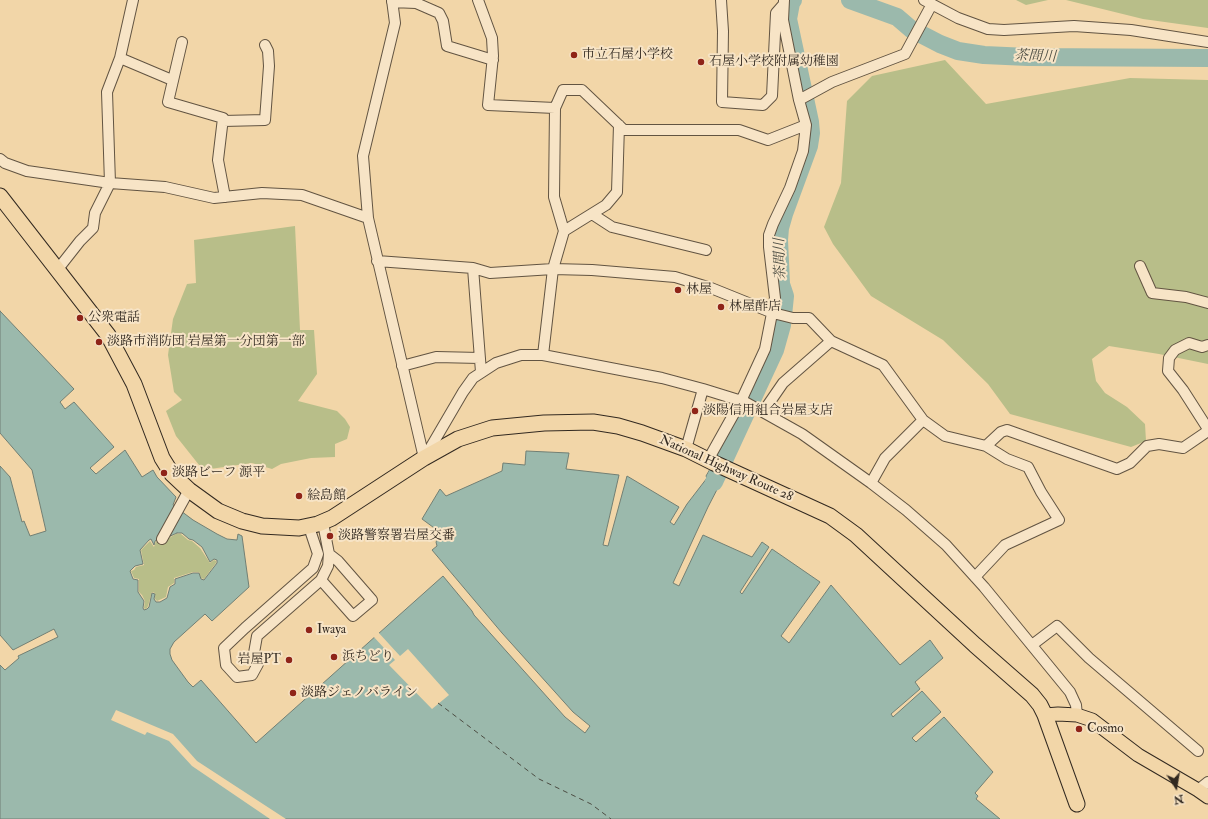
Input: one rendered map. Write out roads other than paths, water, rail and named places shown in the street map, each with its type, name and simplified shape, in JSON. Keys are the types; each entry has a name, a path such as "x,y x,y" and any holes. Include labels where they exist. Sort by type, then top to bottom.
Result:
{"highway":[{"name":"National Highway Route 28","path":"0,196 108,335 134,384 162,458 186,496 242,521 271,527 289,528 316,525 332,518 424,458 458,440 492,428 544,423 593,422 618,426 686,449 728,470 830,516 856,535 1032,695 1040,705 1045,715 1077,804"}],"main road":[{"path":"1045,715 1077,715 1092,720 1138,755 1205,790"}],"street":[{"path":"58,269 80,241 93,228 95,213 110,183 107,92 120,58 133,0"},
{"path":"478,0 492,38 493,60 488,105 555,108"},
{"path":"721,0 723,31 722,102 763,105 772,96 776,13 783,2"},
{"path":"424,458 377,262 368,218 363,156 395,23 392,1 416,3 439,13 443,21 447,46 493,60"},
{"path":"711,462 743,402 765,349 776,314 769,235 790,188 803,151 806,125 799,100 783,20 783,2"},
{"path":"799,100 832,82 905,54 929,4 958,18 988,29 1004,30 1074,26 1131,30 1208,42"},
{"path":"182,42 168,102 223,118 218,160 225,197"},
{"path":"223,121 265,120 269,66 268,51 265,45"},
{"path":"120,58 172,80"},
{"path":"544,355 553,269 564,231 554,197 555,108 563,90 582,90 624,130 739,130 768,140 806,125"},
{"path":"564,231 606,205 617,192 619,125"},
{"path":"0,159 26,171 110,183 165,187 214,198 262,193 302,195 368,218"},
{"path":"592,214 612,227 706,250"},
{"path":"377,262 473,268 490,273 553,269 592,270 675,278 711,288 776,314 793,318 809,318 831,341 883,365 923,420 945,436 986,446 1007,459 1028,467 1041,492 1059,520 1006,545 975,577"},
{"path":"1140,266 1152,293 1186,297 1208,303"},
{"path":"473,268 481,372"},
{"path":"760,410 783,383 831,341"},
{"path":"986,446 1001,432 1007,430 1118,469 1130,463 1146,446 1159,444 1183,448 1208,430 1183,390 1168,371 1169,358 1175,350 1189,343 1202,347 1208,345"},
{"path":"424,458 462,392 473,378 496,363 521,355 544,355 662,378 743,402 802,434 870,482 906,510 946,545 975,577 1070,692 1076,705 1077,715"},
{"path":"402,366 436,357 480,358"},
{"path":"686,449 703,390"},
{"path":"870,482 885,458 923,420"},
{"path":"162,539 186,496"},
{"path":"316,525 329,554 328,566 321,580 257,636 254,653 258,664 252,676 237,677 226,665 224,648 244,628 314,568 318,554 316,525"},
{"path":"321,580 353,616 372,600 338,560 329,554"},
{"path":"1032,645 1057,626 1089,658 1198,750"}],"waterway":[{"name":"茶間川","path":"714,482 775,350 782,325 785,296 781,284 779,240 780,228 809,146 811,133 788,19 793,0"},
{"name":"茶間川","path":"850,0 897,17 911,29 940,44 958,51 984,55 1028,57 1208,58"}],"place":[{"name":"市立石屋小学校","path":"574,55"},
{"name":"石屋小学校附属幼稚園","path":"701,62"},
{"name":"林屋","path":"678,290"},
{"name":"林屋酢店","path":"721,307"},
{"name":"公衆電話","path":"80,318"},
{"name":"淡路市消防団 岩屋第一分団第一部","path":"99,342"},
{"name":"淡陽信用組合岩屋支店","path":"695,411"},
{"name":"淡路ビーフ 源平","path":"164,473"},
{"name":"絵島館","path":"299,496"},
{"name":"淡路警察署岩屋交番","path":"330,536"},
{"name":"Iwaya","path":"309,630"},
{"name":"浜ちどり","path":"334,657"},
{"name":"岩屋PT","path":"289,660"},
{"name":"淡路ジェノバライン","path":"293,693"},
{"name":"Cosmo","path":"1079,729"}]}
